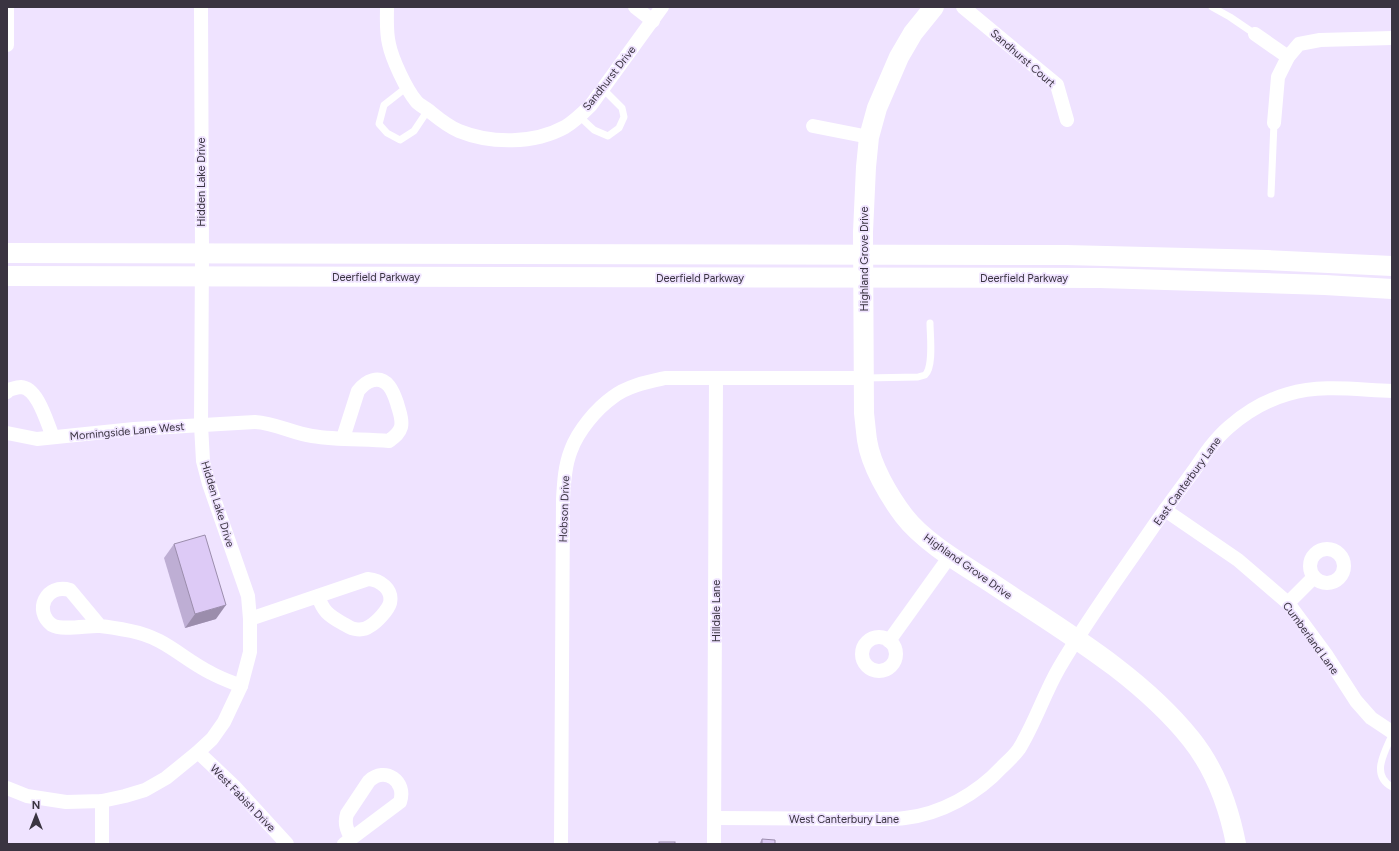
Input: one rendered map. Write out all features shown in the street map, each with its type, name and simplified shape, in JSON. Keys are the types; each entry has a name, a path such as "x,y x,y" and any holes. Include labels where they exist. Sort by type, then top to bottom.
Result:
{"main road":[{"name":"Highland Grove Drive","path":"934,7 913,33 900,57 877,108 869,137 866,167 863,277 865,378 864,413 867,441 873,461 891,497 905,517 921,533 950,556 1077,640 1129,678 1163,708 1192,740 1211,771 1228,810 1236,844"},
{"path":"7,253 1066,255 1266,260 1392,266"},
{"name":"Deerfield Parkway","path":"7,276 863,277 1128,279 1325,284 1392,289"}],"street":[{"path":"7,7 7,45"},
{"name":"Hidden Lake Drive","path":"7,788 26,796 66,802 102,801 145,790 166,778 212,739 224,722 241,686 250,652 248,596 209,484 203,461 201,425 201,7"},
{"name":"Sandhurst Drive","path":"388,7 388,42 395,62 407,87 416,101 441,121 458,130 476,137 496,140 518,140 549,133 565,127 579,116 591,105 662,7"},
{"path":"635,7 653,21"},
{"name":"Sandhurst Court","path":"963,7 1056,85 1067,120"},
{"path":"1255,34 1288,57"},
{"path":"1274,123 1278,78 1288,57 1299,44 1320,40 1392,38"},
{"path":"813,126 869,137"},
{"name":"Hobson Drive","path":"562,844 563,499 565,472 571,450 588,421 613,397 646,382 665,378 865,378"},
{"name":"Hilldale Lane","path":"714,844 716,378"},
{"name":"Morningside Lane West","path":"7,433 37,439 134,429 255,422 268,423 310,436 389,441 401,428 401,416 392,390 388,385 382,381 375,380 368,381 363,385 358,391 343,438"},
{"path":"7,392 8,390 21,387 28,389 36,396 53,437"},
{"name":"East Canterbury Lane","path":"1077,640 1165,510 1214,442 1228,427 1243,416 1271,400 1299,391 1322,388 1392,392"},
{"name":"Cumberland Lane","path":"1165,510 1238,560 1288,603 1327,656 1343,684 1356,702 1371,718 1392,732"},
{"path":"889,641 950,556"},
{"path":"1288,603 1314,577"},
{"path":"250,619 368,579 374,580 385,586 390,598 390,604 371,626 354,629 331,617 321,605 318,596"},
{"path":"100,626 129,630 162,641 210,673 241,686"},
{"name":"West Canterbury Lane","path":"715,818 898,819 927,814 947,806 970,794 990,780 1018,751 1031,728 1048,689 1077,640"},
{"name":"West Fabish Drive","path":"198,752 234,786 287,844"},
{"path":"378,775 391,776 399,785 401,790 402,795 400,802 347,841 345,819 369,781 378,775"},
{"path":"102,801 102,844"}],"lane":[{"path":"1212,7 1230,16 1255,34"},
{"path":"407,87 384,105 379,124 387,133 400,140 414,131 428,110"},
{"path":"579,116 594,130 608,136 619,128 624,117 622,108 603,89"},
{"path":"1271,194 1274,123"},
{"path":"865,378 918,377 925,375 929,369 930,361 930,323"},
{"path":"1392,735 1381,764 1380,775 1386,783 1392,787"}],"building":[{"path":"205,535 226,605 195,614 174,544"},
{"path":"762,839 775,840 775,844 762,844"},
{"path":"659,842 675,842 675,844 659,844"}]}
